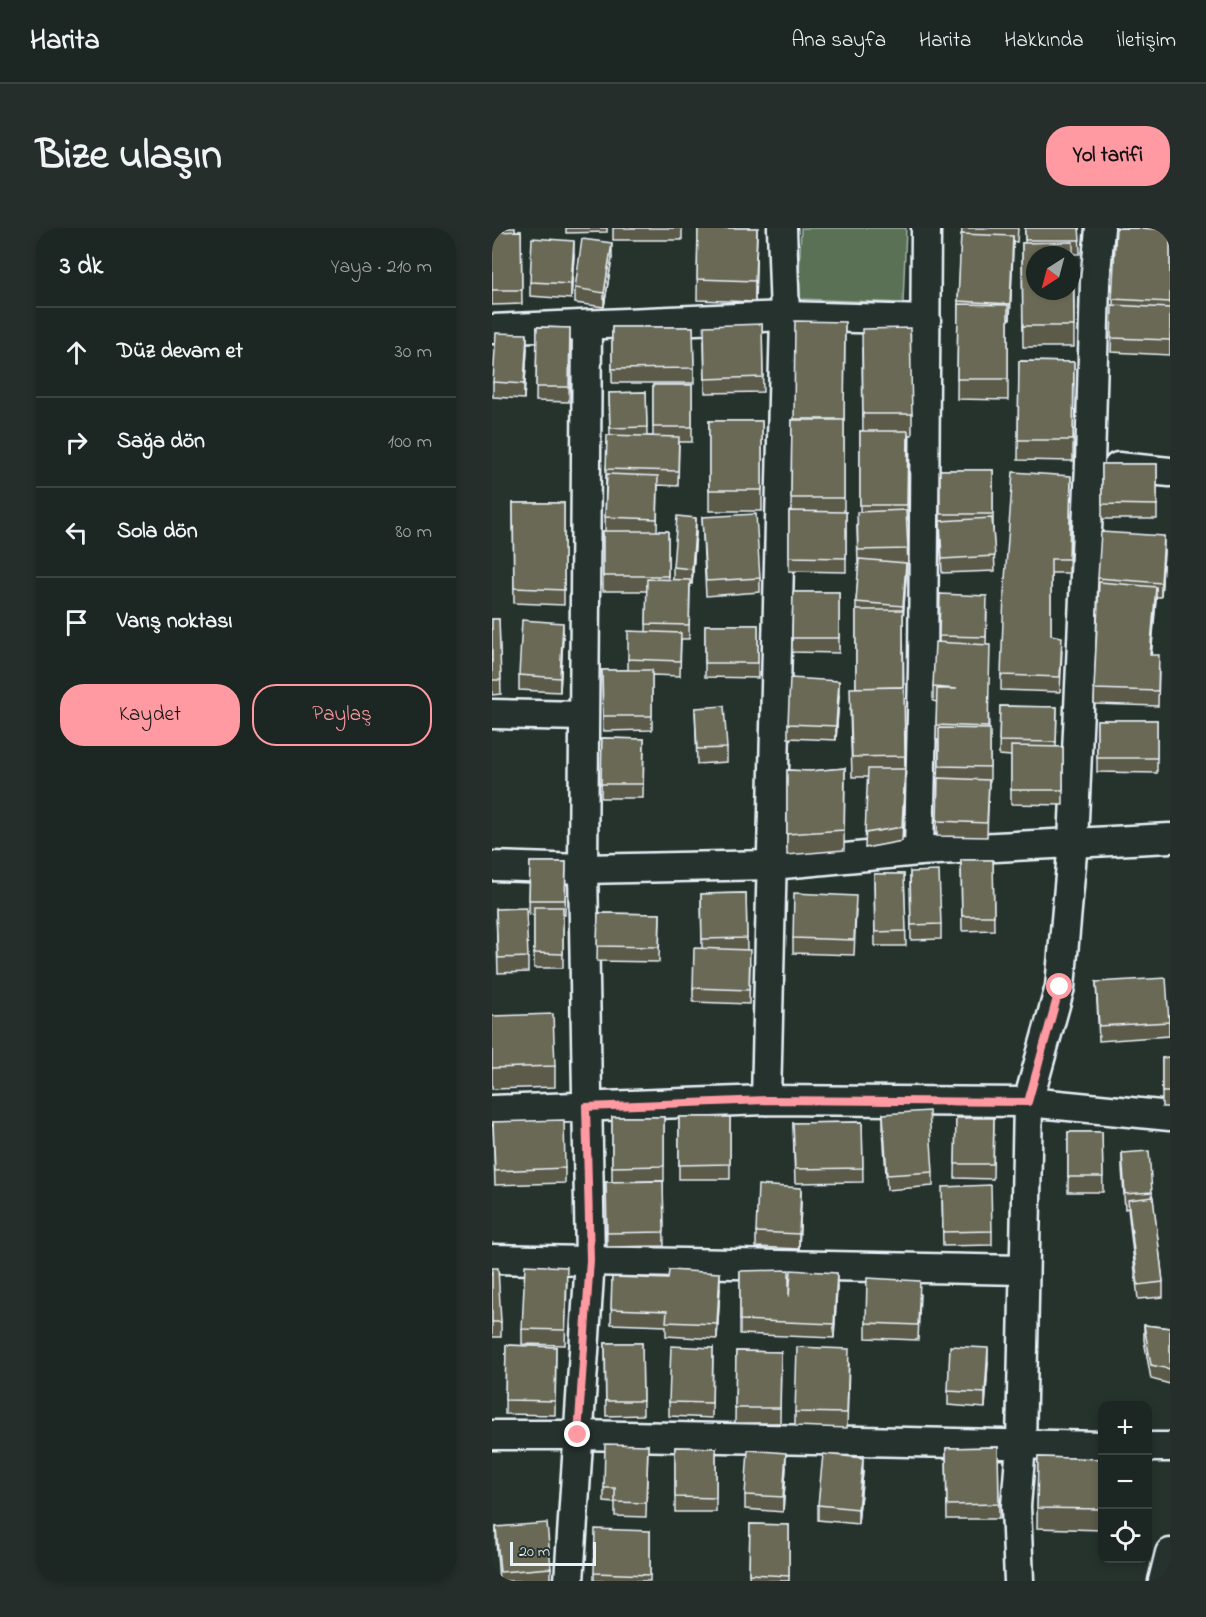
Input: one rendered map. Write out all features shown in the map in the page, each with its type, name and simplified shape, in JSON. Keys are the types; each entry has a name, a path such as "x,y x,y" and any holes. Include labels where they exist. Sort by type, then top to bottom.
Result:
{"street":[{"path":"766,1100 785,316 782,228"},
{"path":"919,851 923,669 926,228"},
{"path":"1019,1581 1016,1506 1021,1445 1028,1102 1060,987 1072,842 1090,464 1095,283 1100,228"},
{"path":"492,329 785,316 926,320"},
{"path":"569,1581 590,1260 582,716 586,325"},
{"path":"1090,464 1170,472"},
{"path":"492,714 582,716"},
{"path":"492,866 583,869 772,865 919,851 1170,838"},
{"path":"492,1110 766,1100 1028,1102 1170,1116"},
{"path":"492,1258 1023,1270"},
{"path":"492,1435 1098,1446"},
{"path":"1152,1447 1170,1447"},
{"path":"1163,1581 1170,1553"}],"green space":[{"path":"801,228 906,228 903,303 798,299"}],"building":[{"path":"698,228 757,228 755,281 697,279"},
{"path":"1025,228 1079,228 1080,240 1025,240"},
{"path":"1116,228 1170,229 1170,302 1112,299"},
{"path":"521,231 522,290 492,290 492,232"},
{"path":"961,234 1013,236 1010,304 958,301"},
{"path":"532,238 574,241 571,284 530,282"},
{"path":"582,239 612,243 604,293 575,288"},
{"path":"1073,242 1073,246 1026,246 1026,300 1074,300 1074,326 1023,326 1022,243"},
{"path":"958,304 1008,305 1008,379 957,379"},
{"path":"1112,305 1170,308 1170,340 1111,338"},
{"path":"795,321 845,322 844,419 794,419"},
{"path":"762,324 763,377 705,379 704,326"},
{"path":"537,327 570,328 569,387 536,387"},
{"path":"612,327 693,327 694,368 612,369"},
{"path":"910,328 912,414 863,414 862,329"},
{"path":"496,333 527,334 524,384 493,382"},
{"path":"1019,361 1074,362 1073,440 1018,440"},
{"path":"653,385 692,385 692,427 653,427"},
{"path":"646,392 647,427 610,428 609,393"},
{"path":"792,420 844,420 844,498 791,498"},
{"path":"709,421 762,421 762,490 709,490"},
{"path":"860,431 908,431 907,505 860,505"},
{"path":"607,435 679,437 678,471 606,469"},
{"path":"1102,464 1157,464 1157,505 1102,504"},
{"path":"940,470 993,470 993,514 940,514"},
{"path":"1013,472 1071,476 1069,559 1051,559 1051,635 1062,637 1060,677 1001,675 1004,593"},
{"path":"607,474 658,476 657,519 605,517"},
{"path":"513,503 564,503 564,590 514,588"},
{"path":"906,510 908,549 858,550 857,512"},
{"path":"789,511 846,512 846,558 789,557"},
{"path":"756,514 760,578 706,581 702,517"},
{"path":"677,516 696,518 692,569 673,567"},
{"path":"992,518 995,556 942,559 940,521"},
{"path":"603,531 668,531 668,576 603,576"},
{"path":"1101,532 1164,536 1161,583 1098,578"},
{"path":"859,559 906,563 903,606 856,602"},
{"path":"647,579 690,580 689,625 646,624"},
{"path":"1099,582 1156,587 1150,655 1159,655 1158,691 1094,689"},
{"path":"793,592 839,592 839,638 792,638"},
{"path":"940,594 987,596 986,637 939,636"},
{"path":"856,610 903,610 903,687 856,688"},
{"path":"492,619 499,619 501,680 492,680"},
{"path":"522,620 563,623 560,678 519,675"},
{"path":"705,625 758,625 758,663 705,663"},
{"path":"628,631 681,633 680,661 628,659"},
{"path":"935,642 990,645 988,727 936,725 937,689 957,689 933,687"},
{"path":"602,670 652,670 652,716 603,716"},
{"path":"790,678 839,681 836,726 788,724"},
{"path":"904,687 905,756 852,757 850,688"},
{"path":"724,706 727,748 697,749 695,708"},
{"path":"1000,706 1057,707 1056,742 999,741"},
{"path":"1097,720 1157,720 1157,758 1097,758"},
{"path":"939,728 990,729 990,767 939,766"},
{"path":"602,738 644,739 643,784 601,784"},
{"path":"1011,746 1063,747 1063,790 1011,790"},
{"path":"845,768 844,830 787,834 787,770"},
{"path":"868,769 905,769 902,827 865,833"},
{"path":"938,778 989,780 987,823 937,821"},
{"path":"961,860 993,860 994,916 962,916"},
{"path":"530,862 566,862 565,900 529,900"},
{"path":"939,871 941,924 911,925 910,872"},
{"path":"874,874 904,874 906,931 875,932"},
{"path":"746,893 747,938 702,939 701,894"},
{"path":"794,893 856,896 854,940 793,938"},
{"path":"534,907 563,907 563,954 534,953"},
{"path":"526,908 528,957 498,958 496,909"},
{"path":"598,913 660,914 659,947 597,946"},
{"path":"694,948 750,950 749,990 693,988"},
{"path":"1166,978 1169,1022 1099,1026 1096,982"},
{"path":"553,1014 555,1066 492,1068 492,1016"},
{"path":"1170,1057 1170,1092 1162,1092 1162,1058"},
{"path":"929,1111 933,1172 887,1175 883,1114"},
{"path":"612,1117 664,1117 664,1166 612,1167"},
{"path":"679,1117 730,1117 730,1164 679,1165"},
{"path":"956,1118 994,1118 993,1164 955,1164"},
{"path":"564,1120 565,1168 495,1171 493,1122"},
{"path":"862,1122 863,1168 795,1169 793,1123"},
{"path":"1068,1132 1102,1132 1103,1177 1068,1177"},
{"path":"1149,1151 1152,1192 1125,1194 1122,1153"},
{"path":"663,1181 664,1232 607,1233 606,1182"},
{"path":"758,1185 801,1188 799,1234 756,1232"},
{"path":"991,1185 992,1231 943,1232 942,1187"},
{"path":"1153,1197 1163,1282 1138,1285 1128,1200"},
{"path":"525,1265 567,1267 565,1330 522,1329"},
{"path":"492,1268 498,1268 501,1322 492,1322"},
{"path":"669,1270 720,1273 717,1324 666,1322 667,1311 611,1309 612,1277 668,1279"},
{"path":"789,1270 789,1297 791,1270 837,1273 834,1324 740,1320 740,1271"},
{"path":"867,1278 920,1281 918,1325 866,1323"},
{"path":"1144,1325 1170,1328 1170,1369 1151,1365"},
{"path":"605,1343 642,1343 643,1401 606,1401"},
{"path":"506,1345 556,1347 555,1401 505,1400"},
{"path":"671,1346 713,1348 712,1403 669,1402"},
{"path":"950,1346 988,1348 985,1393 948,1391"},
{"path":"797,1347 849,1349 847,1413 795,1412"},
{"path":"736,1351 781,1352 780,1408 735,1408"},
{"path":"605,1444 648,1445 646,1503 615,1502 615,1488 604,1488"},
{"path":"675,1447 716,1448 716,1498 675,1497"},
{"path":"998,1447 999,1504 947,1505 946,1448"},
{"path":"748,1450 786,1453 783,1497 745,1495"},
{"path":"823,1454 863,1458 858,1509 818,1505"},
{"path":"1038,1457 1098,1459 1098,1509 1037,1508"},
{"path":"547,1523 551,1568 500,1572 496,1527"},
{"path":"750,1524 789,1525 789,1576 749,1574"},
{"path":"595,1529 650,1531 650,1575 594,1573"}],"route":[{"path":"578,1435 590,1260 586,1107 766,1100 1028,1102 1060,987"}]}
